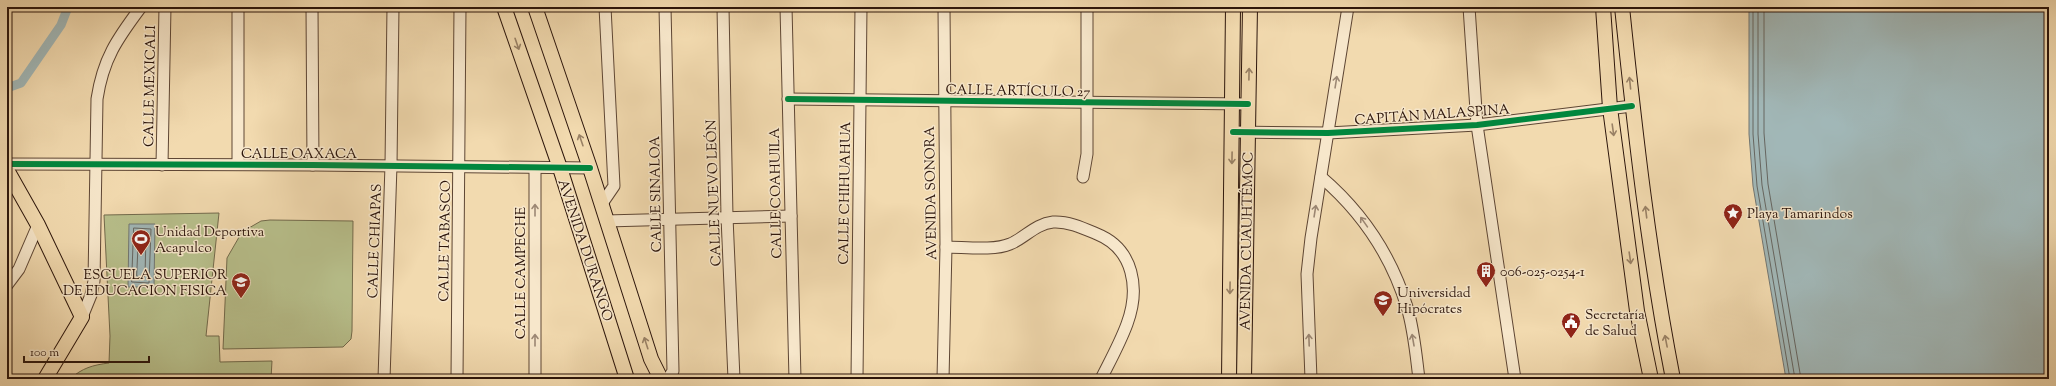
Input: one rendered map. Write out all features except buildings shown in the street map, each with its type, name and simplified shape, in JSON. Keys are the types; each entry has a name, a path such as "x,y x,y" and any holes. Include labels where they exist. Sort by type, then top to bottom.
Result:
{"main road":[{"name":"AVENIDA DURANGO","path":"504,7 560,168 627,379"},
{"path":"535,7 590,168 651,359 661,379"},
{"name":"AVENIDA CUAUHTÉMOC","path":"1229,379 1233,132 1233,7"},
{"name":"AVENIDA CUAUHTÉMOC","path":"1244,379 1250,7"},
{"path":"1603,7 1610,108 1637,311 1651,379"},
{"path":"1622,7 1632,106 1660,307 1674,379"},
{"path":"7,170 38,225 82,317 45,379"}],"street":[{"path":"82,317 91,295 94,281 97,99 101,75 109,54 141,7"},
{"name":"CALLE MEXICALI","path":"162,165 165,7"},
{"path":"238,7 238,164"},
{"path":"312,7 313,165"},
{"name":"CALLE CHIAPAS","path":"384,379 391,165 393,7"},
{"name":"CALLE TABASCO","path":"457,379 460,166 460,7"},
{"path":"601,205 614,186 605,7"},
{"name":"CALLE SINALOA","path":"665,7 672,371 668,379"},
{"name":"CALLE NUEVO LEÓN","path":"724,7 728,217 734,379"},
{"name":"CALLE COAHUILA","path":"786,7 795,379"},
{"name":"CALLE CHIHUAHUA","path":"857,379 861,7"},
{"name":"AVENIDA SONORA","path":"943,379 946,247 944,7"},
{"path":"1083,177 1087,154 1087,7"},
{"path":"1311,379 1307,274 1348,7"},
{"path":"1469,7 1477,125 1515,379"},
{"name":"CALLE ARTÍCULO 27","path":"788,99 860,101 1248,104"},
{"name":"CAPITÁN MALASPINA","path":"1233,132 1248,134 1328,133 1477,125 1632,106"},
{"name":"CALLE OAXACA","path":"7,164 391,165 590,168"},
{"name":"CALLE CAMPECHE","path":"535,168 535,379"},
{"path":"1321,177 1340,193 1360,215 1380,244 1394,273 1407,308 1419,379"},
{"path":"606,221 670,218 791,216"},
{"path":"946,247 997,247 1009,245 1035,228 1055,222 1073,224 1101,236 1118,248 1128,260 1134,282 1132,304 1128,323 1101,379"},
{"path":"7,285 19,270 38,225"}],"green space":[{"path":"219,213 206,336 219,336 220,362 272,361 271,379 70,379 79,372 88,368 109,363 110,336 104,215"},
{"path":"261,221 353,221 352,331 351,339 343,347 223,349 227,258 242,232"}],"water":[{"path":"1749,7 2049,7 2049,379 1786,379 1753,186 1749,134"},
{"name":"Unidad Deportiva Acapulco","path":"129,224 155,224 154,287 128,287"}],"waterway":[{"path":"7,88 21,83 61,25 68,7"}],"cycle path":[{"path":"788,99 1248,104"},
{"path":"1233,132 1328,133 1477,125 1632,106"},
{"path":"7,164 590,168"}],"place":[{"name":"Playa Tamarindos","path":"1733,230"},
{"name":"Unidad Deportiva Acapulco","path":"141,256"},
{"name":"006-025-0254-1","path":"1486,288"},
{"name":"ESCUELA SUPERIOR DE EDUCACION FISICA","path":"241,299"},
{"name":"Universidad Hipócrates","path":"1383,317"},
{"name":"Secretaría de Salud","path":"1571,339"}]}
